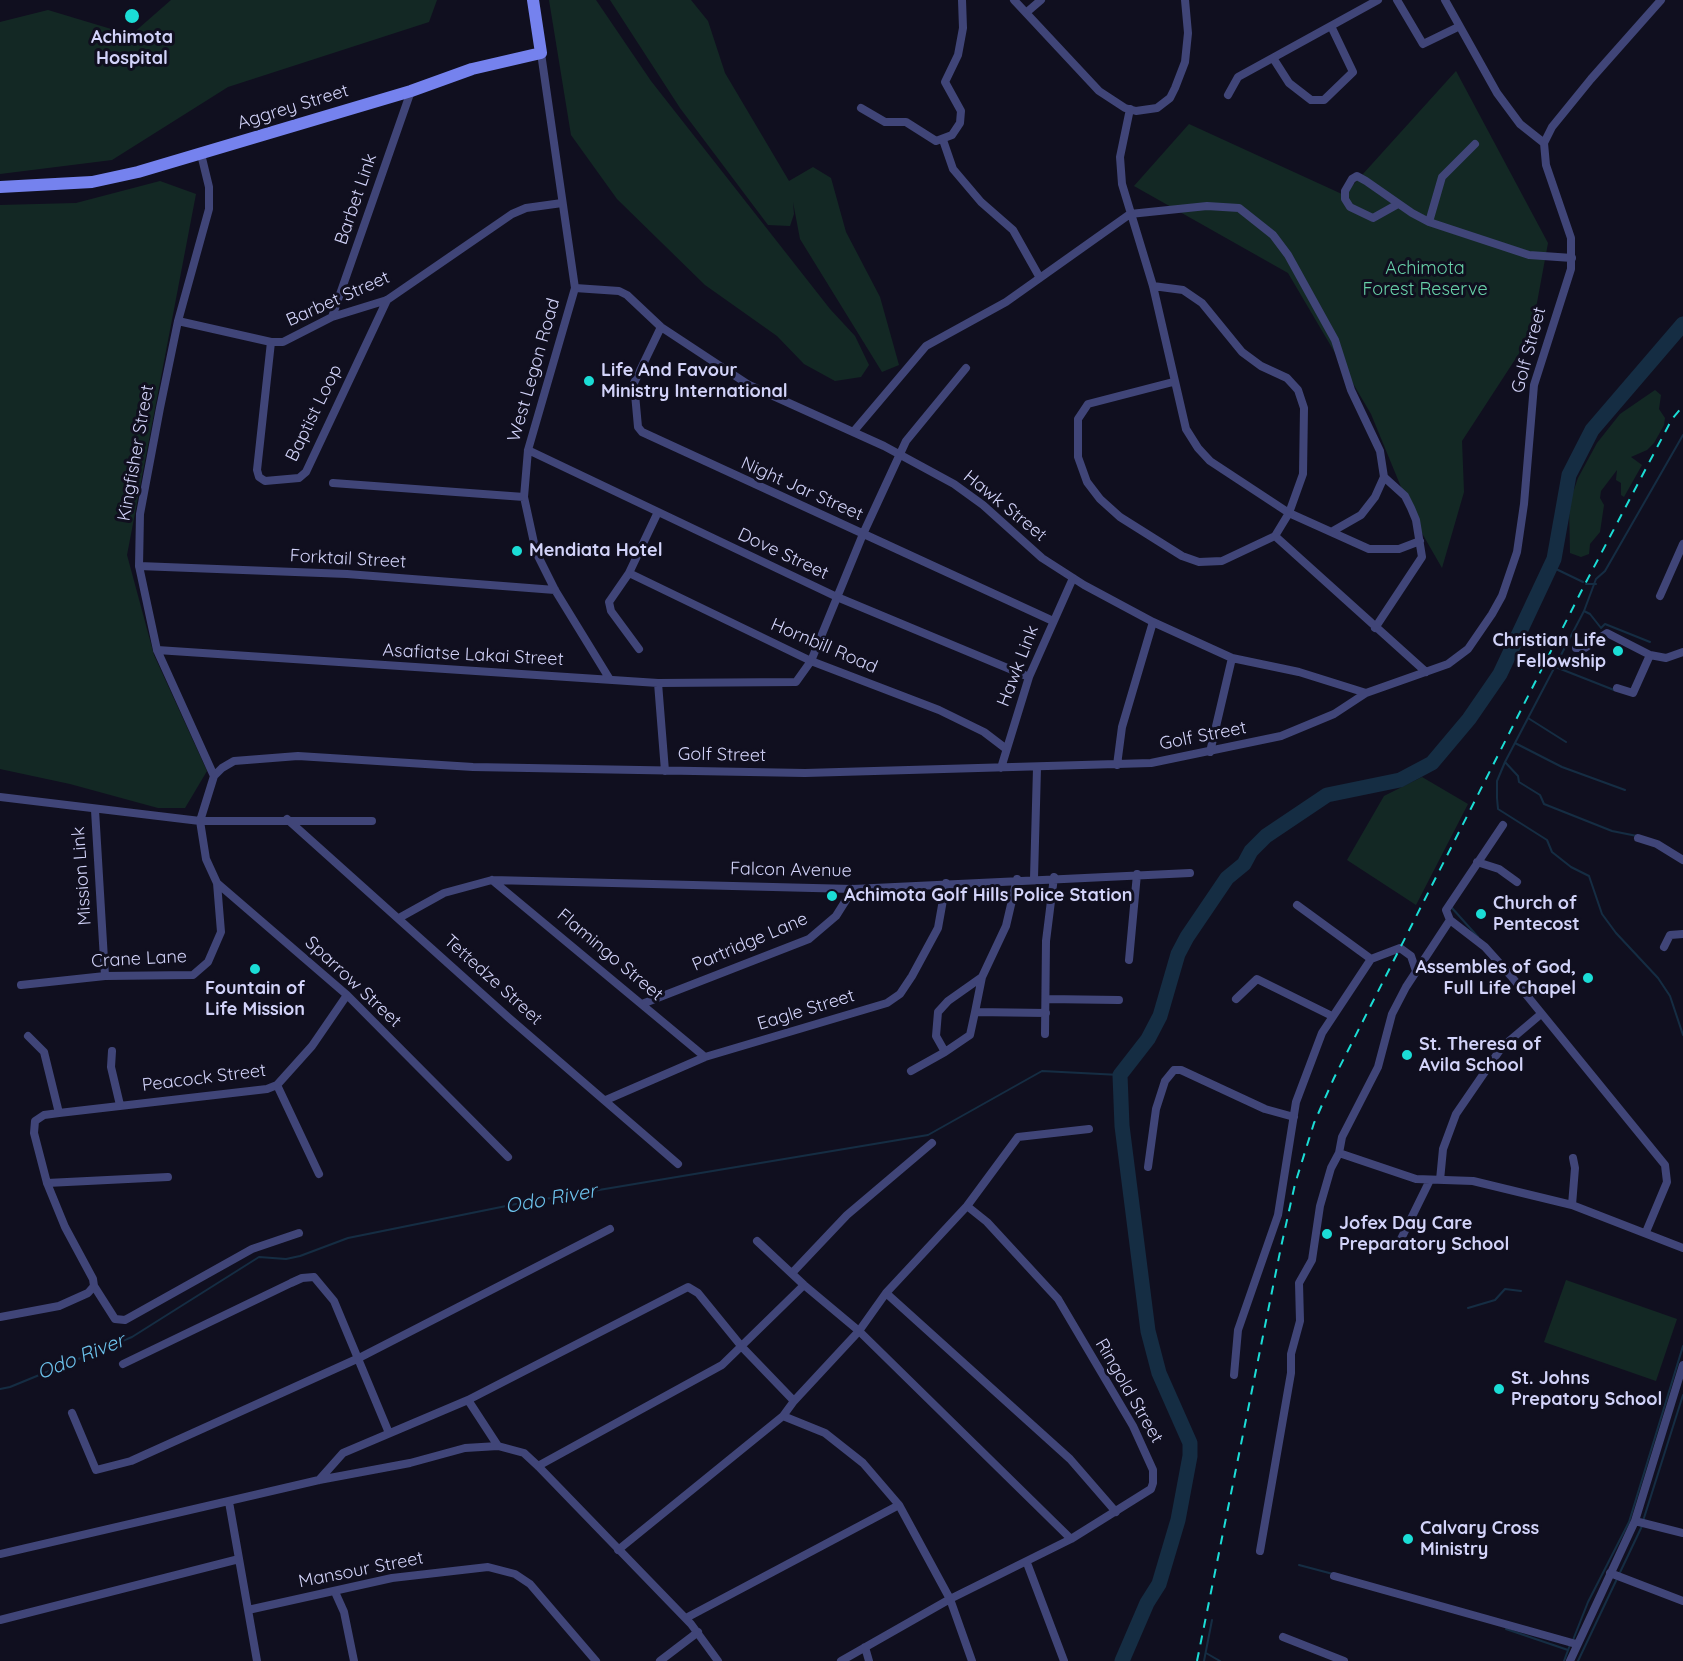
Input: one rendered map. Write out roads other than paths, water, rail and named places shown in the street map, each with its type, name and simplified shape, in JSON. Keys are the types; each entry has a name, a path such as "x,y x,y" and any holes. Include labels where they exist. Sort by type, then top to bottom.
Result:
{"main road":[{"path":"533,0 541,53"},
{"name":"Aggrey Street","path":"0,187 92,182 201,154 411,91 472,69 541,53"}],"street":[{"path":"861,108 885,122 902,120 930,138 943,140 957,129 962,117 958,103 945,82 958,54 963,28 962,0"},
{"path":"1014,0 1100,91 1113,102 1130,109 1157,108 1170,98 1185,62 1188,33 1185,0"},
{"path":"1027,12 1041,0"},
{"path":"1228,95 1238,77 1378,0"},
{"path":"1397,0 1423,44 1458,27"},
{"path":"1445,0 1458,27 1497,93 1520,124 1544,143 1552,127 1591,79 1661,0"},
{"path":"1273,58 1289,83 1311,99 1324,100 1353,72 1331,26"},
{"name":"West Legon Road","path":"541,53 575,288 528,450 524,497 536,552 555,591 609,678"},
{"name":"Barbet Link","path":"332,317 411,91"},
{"path":"1130,109 1120,157 1122,184 1153,286 1173,382 1186,429 1198,448 1210,461 1289,513 1369,549 1381,551 1399,549 1420,541"},
{"path":"943,140 954,169 981,202 1013,230 1040,278"},
{"name":"Golf Street","path":"214,776 234,761 298,756 473,767 665,771 817,772 1037,768 1151,763 1256,743 1309,726 1334,714 1366,693 1448,664 1468,649 1502,596 1517,552 1524,504 1534,386 1572,258 1571,238 1546,165 1544,143"},
{"path":"1429,222 1442,177 1475,144"},
{"name":"Kingfisher Street","path":"201,154 209,187 209,209 178,321 140,514 139,566 157,650 214,776"},
{"path":"1398,204 1373,218 1350,207 1345,199 1345,191 1352,179 1357,176 1429,222 1529,255 1572,258"},
{"name":"Barbet Street","path":"178,321 270,342 283,342 332,317 387,300 512,214 526,208 562,203"},
{"path":"854,432 926,346 1006,302 1130,214 1221,205 1239,208 1273,235 1288,255 1335,340 1352,390 1374,434 1384,477 1405,496 1416,520 1422,557 1375,628"},
{"path":"1153,286 1183,290 1194,296 1211,311 1242,352 1261,366 1287,378 1298,390 1304,408 1305,456 1301,481 1289,513 1275,536 1222,561 1199,562 1182,556 1120,517 1100,499 1087,482 1078,457 1076,437 1078,419 1083,409 1094,400 1173,382"},
{"name":"Hawk Street","path":"575,288 619,291 661,327 749,385 900,454 954,484 983,505 1042,558 1073,578 1153,622 1232,658 1299,672 1366,693"},
{"name":"Baptist Loop","path":"270,342 257,470 259,477 265,481 299,478 306,472 387,300"},
{"name":"Night Jar Street","path":"661,327 634,383 638,427 642,432 1053,621"},
{"path":"811,661 863,534 900,454 915,429 966,368"},
{"name":"Dove Street","path":"528,450 657,514 837,597 1029,677"},
{"path":"1333,531 1361,514 1375,497 1384,477"},
{"path":"333,483 524,497"},
{"path":"639,649 608,607 629,573 657,514"},
{"path":"1275,536 1426,672"},
{"path":"1660,596 1682,546"},
{"name":"Forktail Street","path":"139,566 347,574 555,591"},
{"name":"Hornbill Road","path":"629,573 811,661 939,710 984,732 1005,748"},
{"name":"Hawk Link","path":"1001,768 1005,748 1029,677 1073,578"},
{"path":"1117,765 1122,727 1153,622"},
{"path":"1576,648 1585,648 1606,633 1650,655 1666,658 1683,652"},
{"name":"Asafiatse Lakai Street","path":"157,650 658,683 788,683 800,679 811,661"},
{"path":"1617,688 1633,693 1650,655"},
{"path":"1210,752 1232,658"},
{"path":"658,683 665,771"},
{"path":"1034,878 1037,768"},
{"path":"200,820 214,776"},
{"path":"0,797 94,810 200,820 372,821"},
{"name":"Mission Link","path":"94,810 105,976"},
{"name":"Tettedze Street","path":"286,819 509,1018 678,1164"},
{"name":"Sparrow Street","path":"200,820 206,859 217,883 347,995 508,1157"},
{"path":"1503,825 1447,905 1450,920 1485,947 1643,1135 1667,1170 1667,1182 1646,1232"},
{"path":"1638,838 1657,844 1683,860"},
{"path":"1478,862 1499,869 1517,882"},
{"name":"Falcon Avenue","path":"399,918 444,893 492,880 853,888 1034,878 1190,873"},
{"path":"1129,960 1137,874"},
{"path":"1045,1034 1046,941 1054,878"},
{"path":"911,1071 970,1035 982,977 1006,926 1017,879"},
{"name":"Flamingo Street","path":"492,880 705,1057"},
{"name":"Crane Lane","path":"21,985 105,976 193,975 202,969 221,932 217,883"},
{"name":"Eagle Street","path":"606,1100 705,1057 887,1003 900,994 938,928 946,883"},
{"name":"Partridge Lane","path":"642,1004 809,939 836,916 853,888"},
{"path":"1297,905 1371,959"},
{"path":"1260,1551 1291,1374 1291,1354 1300,1321 1299,1283 1312,1260 1320,1206 1331,1168 1339,1153 1342,1137 1378,1067 1392,1014 1416,971 1450,920"},
{"path":"1664,946 1670,935 1683,934"},
{"path":"1234,1375 1238,1330 1278,1215 1301,1086 1322,1033 1371,959 1400,948 1411,957 1416,971"},
{"path":"945,1052 936,1036 938,1012 948,1001 982,977"},
{"path":"1236,999 1257,979 1332,1016"},
{"name":"Peacock Street","path":"47,1184 34,1133 35,1121 44,1115 267,1089 277,1085 312,1046 347,995"},
{"path":"1046,999 1119,1000"},
{"path":"975,1011 1046,1013"},
{"path":"1440,1180 1443,1149 1456,1114 1490,1061 1502,1047 1541,1014"},
{"path":"28,1036 44,1052 58,1113"},
{"path":"112,1052 111,1067 120,1106"},
{"path":"1148,1167 1156,1109 1165,1081 1174,1070 1181,1070 1265,1108 1294,1117"},
{"path":"277,1085 319,1174"},
{"path":"618,1550 783,1416 859,1331 886,1293 967,1206 1021,1135 1089,1129"},
{"path":"793,1272 847,1215 932,1143"},
{"path":"1339,1153 1416,1179 1473,1181 1572,1205 1683,1248"},
{"path":"1572,1205 1575,1173 1573,1158"},
{"path":"168,1177 47,1184 65,1227 93,1279 94,1286 111,1315 119,1321 125,1320 252,1249 299,1233"},
{"path":"1399,1243 1430,1180"},
{"name":"Ringold Street","path":"841,1661 950,1599 1027,1563 1071,1539 1116,1512 1151,1488 1153,1483 1153,1470 1133,1426 1058,1299 987,1221 967,1206"},
{"path":"72,1413 93,1466 99,1470 131,1461 359,1358 610,1229"},
{"path":"757,1240 804,1285 859,1331 1071,1539"},
{"path":"123,1364 291,1283 302,1278 314,1277 334,1301 389,1433"},
{"path":"538,1466 722,1365 804,1285"},
{"path":"0,1317 59,1306 87,1293 94,1286"},
{"path":"319,1480 343,1453 468,1401 688,1287 698,1293 741,1347 794,1401"},
{"path":"886,1293 1070,1459 1116,1512"},
{"path":"1570,1661 1635,1521 1680,1383 1683,1365"},
{"path":"468,1401 498,1446"},
{"path":"783,1416 825,1433 862,1463 899,1505 950,1599 972,1661"},
{"path":"0,1554 319,1480 410,1463 465,1448 498,1446 524,1453 538,1466 686,1618 718,1661"},
{"path":"229,1502 257,1661"},
{"path":"686,1618 899,1505"},
{"path":"1635,1521 1683,1533"},
{"path":"0,1620 238,1559"},
{"path":"1027,1563 1064,1661"},
{"name":"Mansour Street","path":"248,1610 392,1578 488,1567 515,1574 530,1584 596,1661"},
{"path":"1610,1573 1683,1601"},
{"path":"1334,1576 1576,1644"},
{"path":"335,1592 344,1612 354,1661"},
{"path":"660,1661 698,1632"},
{"path":"1283,1636 1344,1661"},
{"path":"865,1647 869,1661"}],"waterway":[{"path":"1122,1661 1147,1603 1159,1584 1178,1520 1190,1456 1190,1443 1159,1373 1148,1331 1122,1126 1120,1075 1148,1039 1160,1016 1178,954 1187,937 1227,878 1244,864 1251,851 1266,836 1327,795 1400,780 1432,763 1469,719 1500,674 1554,559 1569,475 1592,430 1683,324"},
{"path":"1683,435 1605,571 1596,579 1584,611 1497,781 1498,809 1547,840 1552,852 1571,867 1589,876 1602,914 1616,933 1658,978 1670,996 1683,1035"},
{"path":"1554,559 1556,569 1583,582"},
{"path":"1586,584 1596,584"},
{"path":"1584,611 1590,614 1601,628 1605,624 1650,642"},
{"path":"1553,666 1614,690"},
{"path":"1528,718 1566,742"},
{"path":"1515,743 1562,767 1625,790"},
{"path":"1505,762 1518,776 1519,782 1540,795 1544,804 1612,831 1637,836"},
{"path":"1452,908 1478,937"},
{"name":"Odo River","path":"0,1389 10,1387 132,1337 259,1257 286,1259 348,1238 521,1203 928,1135 1042,1071 1120,1075"},
{"path":"1468,1308 1495,1300 1505,1289 1521,1291"},
{"path":"1573,1640 1588,1602 1629,1522 1683,1346"},
{"path":"1643,1521 1683,1395"},
{"path":"1578,1661 1642,1526"},
{"path":"1299,1565 1333,1574"},
{"path":"1204,1661 1212,1620"},
{"path":"1506,1629 1568,1650"},
{"path":"1564,1661 1570,1645"},
{"path":"1206,1653 1220,1661"}],"railway":[{"path":"1197,1661 1281,1247 1295,1184 1314,1123 1334,1078 1585,584 1672,419 1683,406"}],"place":[{"name":"Achimota Hospital","path":"132,16"},
{"name":"Life And Favour Ministry International","path":"589,381"},
{"name":"Mendiata Hotel","path":"517,551"},
{"name":"Christian Life Fellowship","path":"1618,651"},
{"name":"Achimota Golf Hills Police Station","path":"832,896"},
{"name":"Church of Pentecost","path":"1481,914"},
{"name":"Fountain of Life Mission","path":"255,969"},
{"name":"Assembles of God, Full Life Chapel","path":"1588,978"},
{"name":"St. Theresa of Avila School","path":"1407,1055"},
{"name":"Jofex Day Care Preparatory School","path":"1327,1234"},
{"name":"St. Johns Prepatory School","path":"1499,1389"},
{"name":"Calvary Cross Ministry","path":"1408,1539"}],"park label":[{"name":"Achimota Forest Reserve","path":"1425,279"}]}
